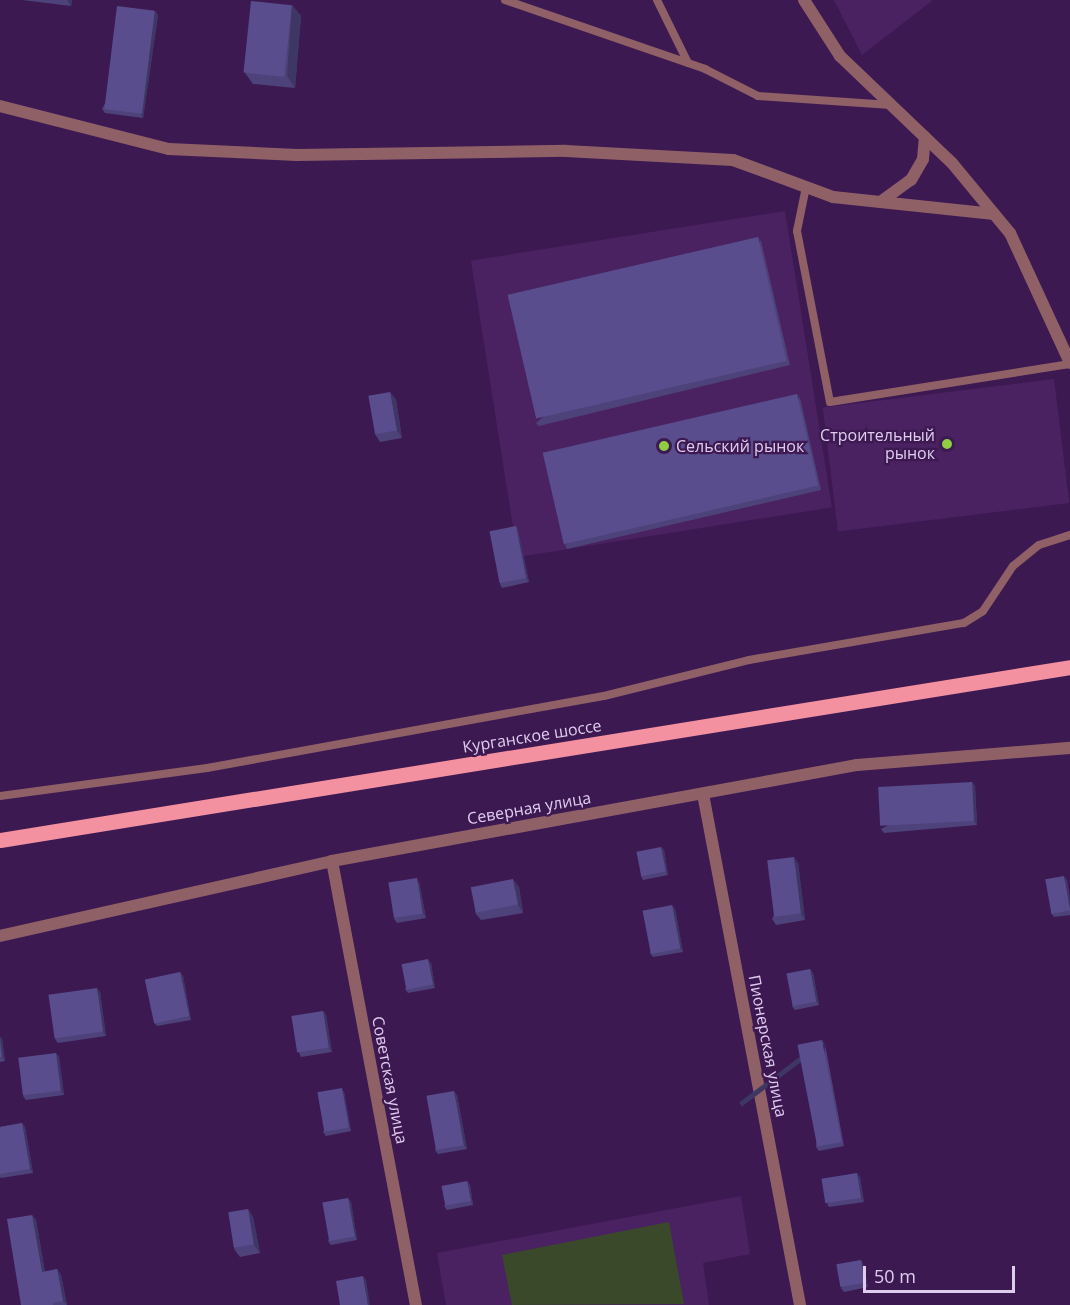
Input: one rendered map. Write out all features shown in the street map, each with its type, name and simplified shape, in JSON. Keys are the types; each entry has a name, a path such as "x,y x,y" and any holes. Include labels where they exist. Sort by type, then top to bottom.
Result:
{"main road":[{"name":"Курганское шоссе","path":"0,840 1070,667"}],"street":[{"path":"804,0 840,56 925,137 1010,233 1070,364"},
{"path":"0,106 169,149 297,155 566,151 734,160 833,196 994,214"},
{"path":"884,201 911,180 923,159 925,137"},
{"name":"Северная улица","path":"0,936 332,861 857,765 1070,748"},
{"name":"Пионерская улица","path":"703,794 800,1305"},
{"name":"Советская улица","path":"332,861 416,1305"}],"lane":[{"path":"505,0 688,63 758,96 891,105"},
{"path":"657,0 688,63"},
{"path":"806,187 798,231 830,402 1070,364"},
{"path":"0,796 231,764 604,696 749,660 964,623 983,611 1013,566 1038,545 1070,535"}],"shaded area":[{"path":"834,0 933,0 862,55"},
{"name":"Сельский рынок","path":"785,211 832,507 518,557 471,261"},
{"name":"Строительный рынок","path":"1054,379 1069,503 838,531 823,407"},
{"path":"741,1196 750,1254 703,1263 709,1305 446,1305 437,1253"}],"green space":[{"path":"669,1222 684,1304 512,1305 502,1255"}],"building":[{"path":"251,1 292,5 284,77 243,73"},
{"path":"117,6 155,11 142,114 104,109"},
{"path":"758,237 787,361 536,419 508,295"},
{"path":"390,392 397,430 375,434 368,396"},
{"path":"797,394 818,486 564,544 543,453"},
{"path":"516,526 526,578 500,583 489,531"},
{"path":"972,782 974,821 880,826 878,787"},
{"path":"661,847 666,872 641,876 636,852"},
{"path":"794,857 801,914 774,917 767,860"},
{"path":"1064,876 1070,910 1051,914 1045,879"},
{"path":"417,878 423,914 394,918 388,883"},
{"path":"513,879 518,905 476,913 471,887"},
{"path":"672,905 680,948 651,954 643,911"},
{"path":"428,959 433,985 406,990 401,964"},
{"path":"810,969 816,1001 793,1006 786,974"},
{"path":"180,972 189,1016 154,1024 145,979"},
{"path":"97,988 103,1032 55,1038 48,995"},
{"path":"323,1011 329,1048 297,1053 291,1016"},
{"path":"822,1040 842,1142 817,1147 797,1045"},
{"path":"56,1053 61,1091 23,1095 18,1058"},
{"path":"342,1088 349,1127 324,1132 317,1092"},
{"path":"454,1091 464,1145 436,1150 426,1096"},
{"path":"22,1123 30,1169 0,1174 0,1127"},
{"path":"857,1173 861,1198 825,1203 821,1179"},
{"path":"467,1181 471,1201 445,1206 441,1186"},
{"path":"348,1198 355,1236 329,1241 322,1203"},
{"path":"248,1209 254,1245 234,1248 228,1212"},
{"path":"32,1215 42,1272 57,1269 63,1301 53,1303 53,1305 21,1305 7,1219"},
{"path":"861,1260 865,1283 840,1287 836,1264"},
{"path":"363,1276 368,1305 340,1305 336,1281"}],"place":[{"name":"Строительный рынок","path":"947,444"},
{"name":"Сельский рынок","path":"664,446"}]}
